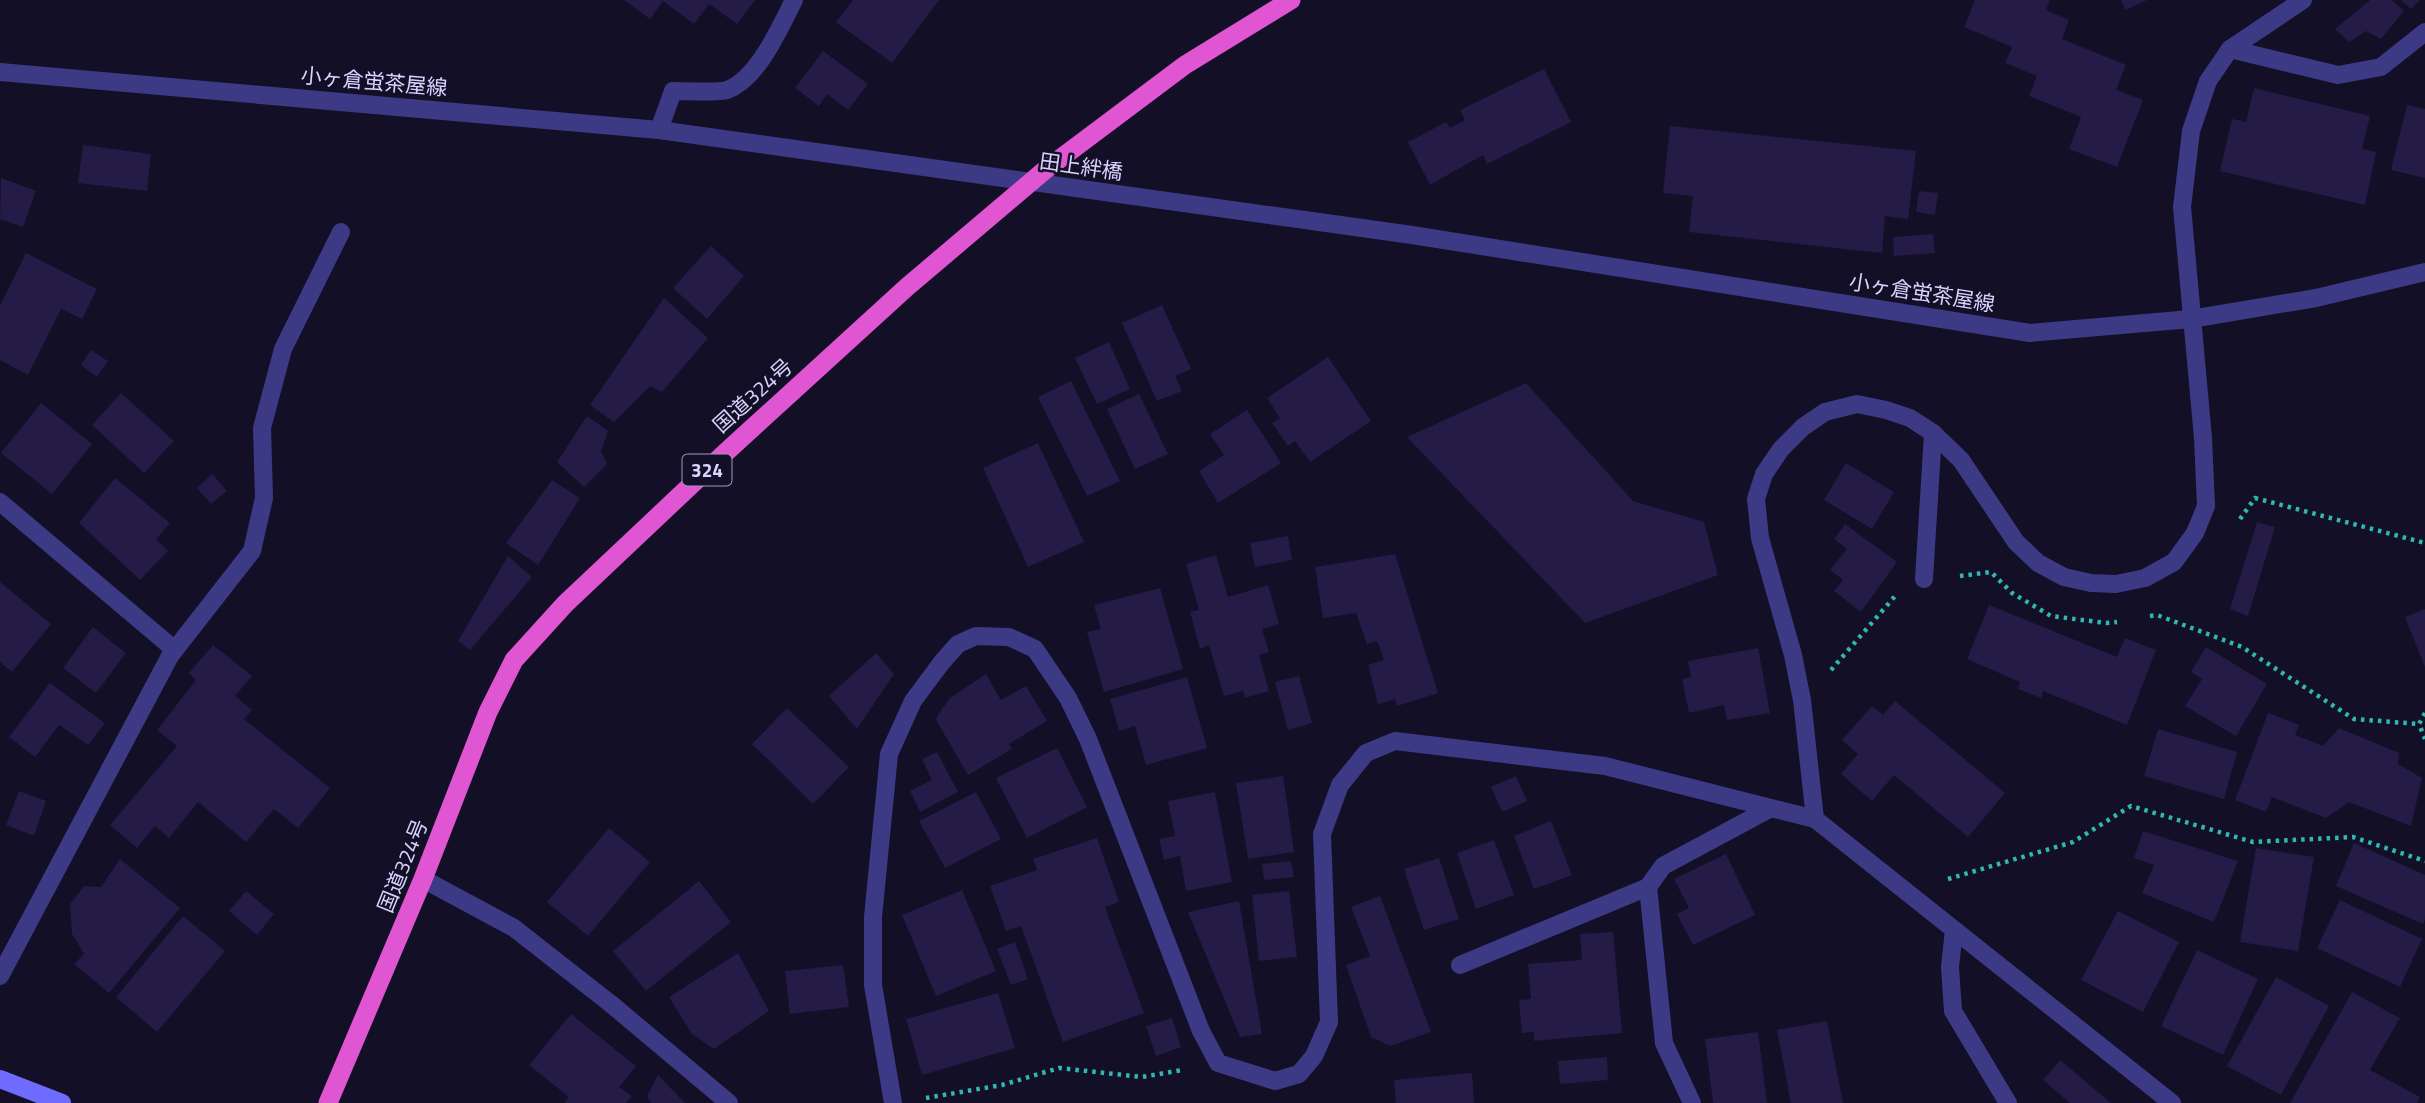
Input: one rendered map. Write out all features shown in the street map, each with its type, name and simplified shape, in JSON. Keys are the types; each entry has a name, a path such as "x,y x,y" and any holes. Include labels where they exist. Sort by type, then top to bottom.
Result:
{"highway":[{"name":"国道324号","path":"328,1103 423,879 488,712 514,660 565,604 724,453 897,296 1045,170 1185,65 1291,0"}],"main road":[{"path":"0,1079 62,1103"}],"street":[{"path":"659,130 673,91 727,90 751,73 771,44 794,0"},
{"path":"1815,819 1802,701 1793,656 1760,538 1756,499 1764,474 1781,449 1803,427 1825,412 1857,404 1886,410 1910,418 1933,433 1961,460 2015,542 2038,563 2064,577 2091,583 2116,584 2145,578 2174,562 2195,533 2206,506 2203,438 2182,207 2191,131 2208,81 2230,49 2303,0"},
{"path":"2230,49 2338,75 2381,67 2425,32"},
{"name":"小ヶ倉蛍茶屋線","path":"0,72 659,130 743,144"},
{"name":"田上絆橋","path":"743,144 1412,235"},
{"path":"0,976 174,650 252,551 264,498 262,428 283,349 341,232"},
{"name":"小ヶ倉蛍茶屋線","path":"1412,235 2030,333 2192,319 2316,298 2425,272"},
{"path":"1924,579 1933,433"},
{"path":"0,502 174,650"},
{"path":"893,1103 873,985 873,917 889,754 913,701 958,645 976,636 1009,637 1035,649 1068,698 1088,739 1201,1031 1218,1063 1275,1081 1298,1074 1314,1056 1329,1022 1322,834 1340,785 1366,753 1395,741 1605,766 1815,819 2172,1103"},
{"path":"1460,965 1648,887 1663,866 1771,808"},
{"path":"423,879 514,928 611,1004 729,1103"},
{"path":"1648,887 1664,1043 1692,1103"},
{"path":"1954,930 1950,967 1953,1011 2008,1103"}],"path":[{"path":"2235,528 2255,498 2425,543"},
{"path":"1802,701 1896,594 1924,579 1991,572 2012,593 2051,616 2106,624 2119,621"},
{"path":"2157,615 2166,605"},
{"path":"2144,617 2157,615 2242,647 2354,719 2419,724"},
{"path":"2419,724 2425,713"},
{"path":"2419,724 2425,739"},
{"path":"1907,891 2073,842 2132,806 2253,842 2353,837 2425,861"},
{"path":"921,1099 1002,1086 1059,1068 1142,1077"}],"building":[{"path":"624,0 755,0 737,24 709,4 694,24 663,1 650,19"},
{"path":"853,0 939,0 892,63 836,22"},
{"path":"1975,0 2050,0 2046,10 2069,20 2062,39 2126,65 2116,90 2143,100 2117,167 2069,149 2081,117 2029,96 2037,76 2005,63 2012,47 1964,27"},
{"path":"2121,0 2147,0 2126,10"},
{"path":"2370,0 2392,0 2404,11 2381,39 2366,31 2349,42 2335,29"},
{"path":"2401,0 2420,0 2411,9"},
{"path":"823,51 868,84 848,110 827,94 819,106 795,88"},
{"path":"1544,69 1571,122 1487,164 1483,155 1430,185 1408,142 1446,122 1450,128 1465,120 1460,110"},
{"path":"2254,88 2370,116 2362,149 2376,152 2365,205 2220,171 2232,119 2246,122"},
{"path":"2407,105 2425,109 2425,178 2391,170"},
{"path":"1670,126 1916,151 1908,219 1885,216 1882,253 1689,232 1693,196 1663,193"},
{"path":"83,145 151,154 147,191 78,183"},
{"path":"1,178 36,191 23,227 0,219"},
{"path":"1919,191 1938,193 1935,215 1916,212"},
{"path":"1933,234 1935,253 1894,256 1893,237"},
{"path":"711,246 744,276 707,319 673,288"},
{"path":"26,253 97,289 82,319 61,309 28,375 0,360 0,306"},
{"path":"664,298 708,338 662,392 650,386 614,422 590,405"},
{"path":"1162,305 1191,369 1175,376 1182,391 1157,401 1122,323"},
{"path":"1109,342 1130,389 1097,404 1075,358"},
{"path":"91,350 108,361 97,377 81,365"},
{"path":"1328,357 1371,421 1310,462 1295,441 1288,446 1272,423 1280,418 1267,398"},
{"path":"1071,381 1120,481 1087,496 1038,397"},
{"path":"1526,383 1633,501 1704,522 1718,575 1585,623 1407,437"},
{"path":"121,393 174,441 144,473 92,425"},
{"path":"1139,394 1168,454 1135,469 1107,409"},
{"path":"41,403 92,444 52,494 1,453"},
{"path":"1247,410 1281,463 1218,503 1199,471 1224,455 1210,434"},
{"path":"587,416 608,431 601,451 607,464 584,487 557,462"},
{"path":"1038,443 1084,542 1028,567 983,468"},
{"path":"1846,463 1894,492 1872,529 1824,500"},
{"path":"212,474 227,491 211,504 197,488"},
{"path":"115,478 170,523 156,539 168,551 140,580 79,523"},
{"path":"552,480 580,498 538,565 506,543"},
{"path":"2257,522 2275,527 2248,616 2230,609"},
{"path":"1845,524 1897,562 1861,612 1834,591 1843,580 1830,570 1847,549 1834,539"},
{"path":"1288,536 1292,560 1255,567 1250,543"},
{"path":"1395,554 1438,693 1397,706 1395,699 1378,704 1368,665 1384,660 1377,641 1367,644 1356,613 1323,618 1315,567"},
{"path":"1216,555 1228,597 1268,585 1279,624 1262,629 1269,652 1259,655 1269,691 1245,698 1243,691 1224,696 1209,645 1200,649 1190,612 1199,610 1186,564"},
{"path":"508,556 532,577 470,650 458,641"},
{"path":"0,582 51,624 12,672 0,662"},
{"path":"1160,588 1183,669 1104,692 1087,632 1101,629 1094,605"},
{"path":"1989,605 2117,657 2125,638 2156,650 2127,725 2043,691 2041,698 2018,689 2020,682 1967,659"},
{"path":"2425,609 2425,667 2405,617"},
{"path":"93,627 126,653 96,693 63,668"},
{"path":"213,645 252,676 235,696 252,710 244,719 330,788 298,828 274,809 246,842 198,802 169,838 155,826 137,848 110,825 177,746 157,730 196,680 189,673"},
{"path":"2206,647 2267,684 2236,736 2185,706 2202,679 2191,672"},
{"path":"1758,648 1770,713 1727,720 1724,705 1689,713 1682,679 1691,677 1688,661"},
{"path":"876,653 894,674 857,729 829,696"},
{"path":"986,674 1001,700 1026,686 1047,721 1009,744 1012,749 968,775 936,720 950,698"},
{"path":"1299,676 1312,723 1288,730 1275,682"},
{"path":"1187,677 1207,748 1146,765 1135,726 1119,731 1110,699"},
{"path":"50,683 105,723 88,745 59,725 35,757 9,737"},
{"path":"1895,701 2005,793 1968,837 1894,775 1872,801 1841,774 1858,754 1842,740 1872,706 1883,715"},
{"path":"787,708 849,767 813,804 752,744"},
{"path":"2268,713 2299,725 2295,735 2323,746 2339,728 2399,753 2398,764 2422,778 2411,826 2349,802 2326,818 2272,797 2266,812 2235,800"},
{"path":"2158,729 2237,752 2224,799 2144,776"},
{"path":"1057,748 1087,807 1027,838 996,778"},
{"path":"937,752 958,792 920,812 910,791 932,780 922,759"},
{"path":"1283,776 1294,852 1248,859 1236,783"},
{"path":"1516,776 1527,801 1502,812 1491,787"},
{"path":"19,791 46,801 34,836 6,825"},
{"path":"976,792 1001,839 945,868 919,821"},
{"path":"1215,792 1232,882 1186,891 1180,856 1164,860 1159,839 1175,836 1168,801"},
{"path":"1551,821 1572,875 1534,889 1514,836"},
{"path":"609,828 650,862 588,936 547,902"},
{"path":"2143,831 2238,861 2214,922 2142,893 2154,865 2134,858"},
{"path":"1097,838 1119,902 1105,907 1144,1013 1063,1042 1021,926 1006,931 990,886 1037,870 1033,859"},
{"path":"1494,840 1514,895 1476,909 1457,853"},
{"path":"2354,843 2425,875 2423,924 2336,886"},
{"path":"2256,848 2314,857 2298,951 2240,942"},
{"path":"1726,854 1755,915 1693,945 1677,914 1689,908 1674,879"},
{"path":"1439,858 1459,919 1424,930 1404,869"},
{"path":"120,859 180,908 109,993 74,964 84,954 72,934 70,904 84,886 101,887"},
{"path":"1291,861 1294,877 1264,880 1262,864"},
{"path":"699,881 731,922 646,991 613,951"},
{"path":"962,890 996,971 936,996 902,915"},
{"path":"246,891 274,914 257,935 229,911"},
{"path":"1289,891 1297,957 1259,961 1252,895"},
{"path":"1380,896 1431,1032 1390,1046 1371,1037 1346,965 1370,956 1351,907"},
{"path":"2340,900 2422,939 2400,987 2317,948"},
{"path":"1239,901 1262,1034 1240,1037 1188,912"},
{"path":"2118,911 2179,942 2143,1012 2081,980"},
{"path":"183,916 225,951 157,1032 116,997"},
{"path":"1613,932 1622,1033 1534,1041 1534,1032 1522,1033 1519,1000 1531,999 1528,964 1582,960 1580,934"},
{"path":"1015,942 1028,979 1011,985 997,949"},
{"path":"2197,950 2258,979 2223,1055 2161,1026"},
{"path":"738,953 769,1011 714,1049 692,1034 669,997"},
{"path":"843,965 849,1007 790,1014 785,971"},
{"path":"2276,977 2329,1006 2281,1095 2227,1066"},
{"path":"2352,992 2400,1018 2370,1070 2420,1097 2417,1103 2290,1103"},
{"path":"998,993 1015,1048 922,1075 906,1019"},
{"path":"571,1014 636,1066 619,1087 632,1096 626,1103 566,1103 564,1102 569,1097 529,1065"},
{"path":"1172,1018 1181,1047 1156,1056 1146,1026"},
{"path":"1827,1021 1843,1103 1791,1103 1777,1030"},
{"path":"1758,1032 1767,1103 1713,1103 1705,1039"},
{"path":"1607,1057 1608,1080 1560,1084 1558,1061"},
{"path":"2060,1060 2111,1103 2070,1103 2043,1080"},
{"path":"1472,1073 1474,1103 1396,1103 1394,1080"},
{"path":"658,1075 685,1103 651,1103 647,1096"}]}
